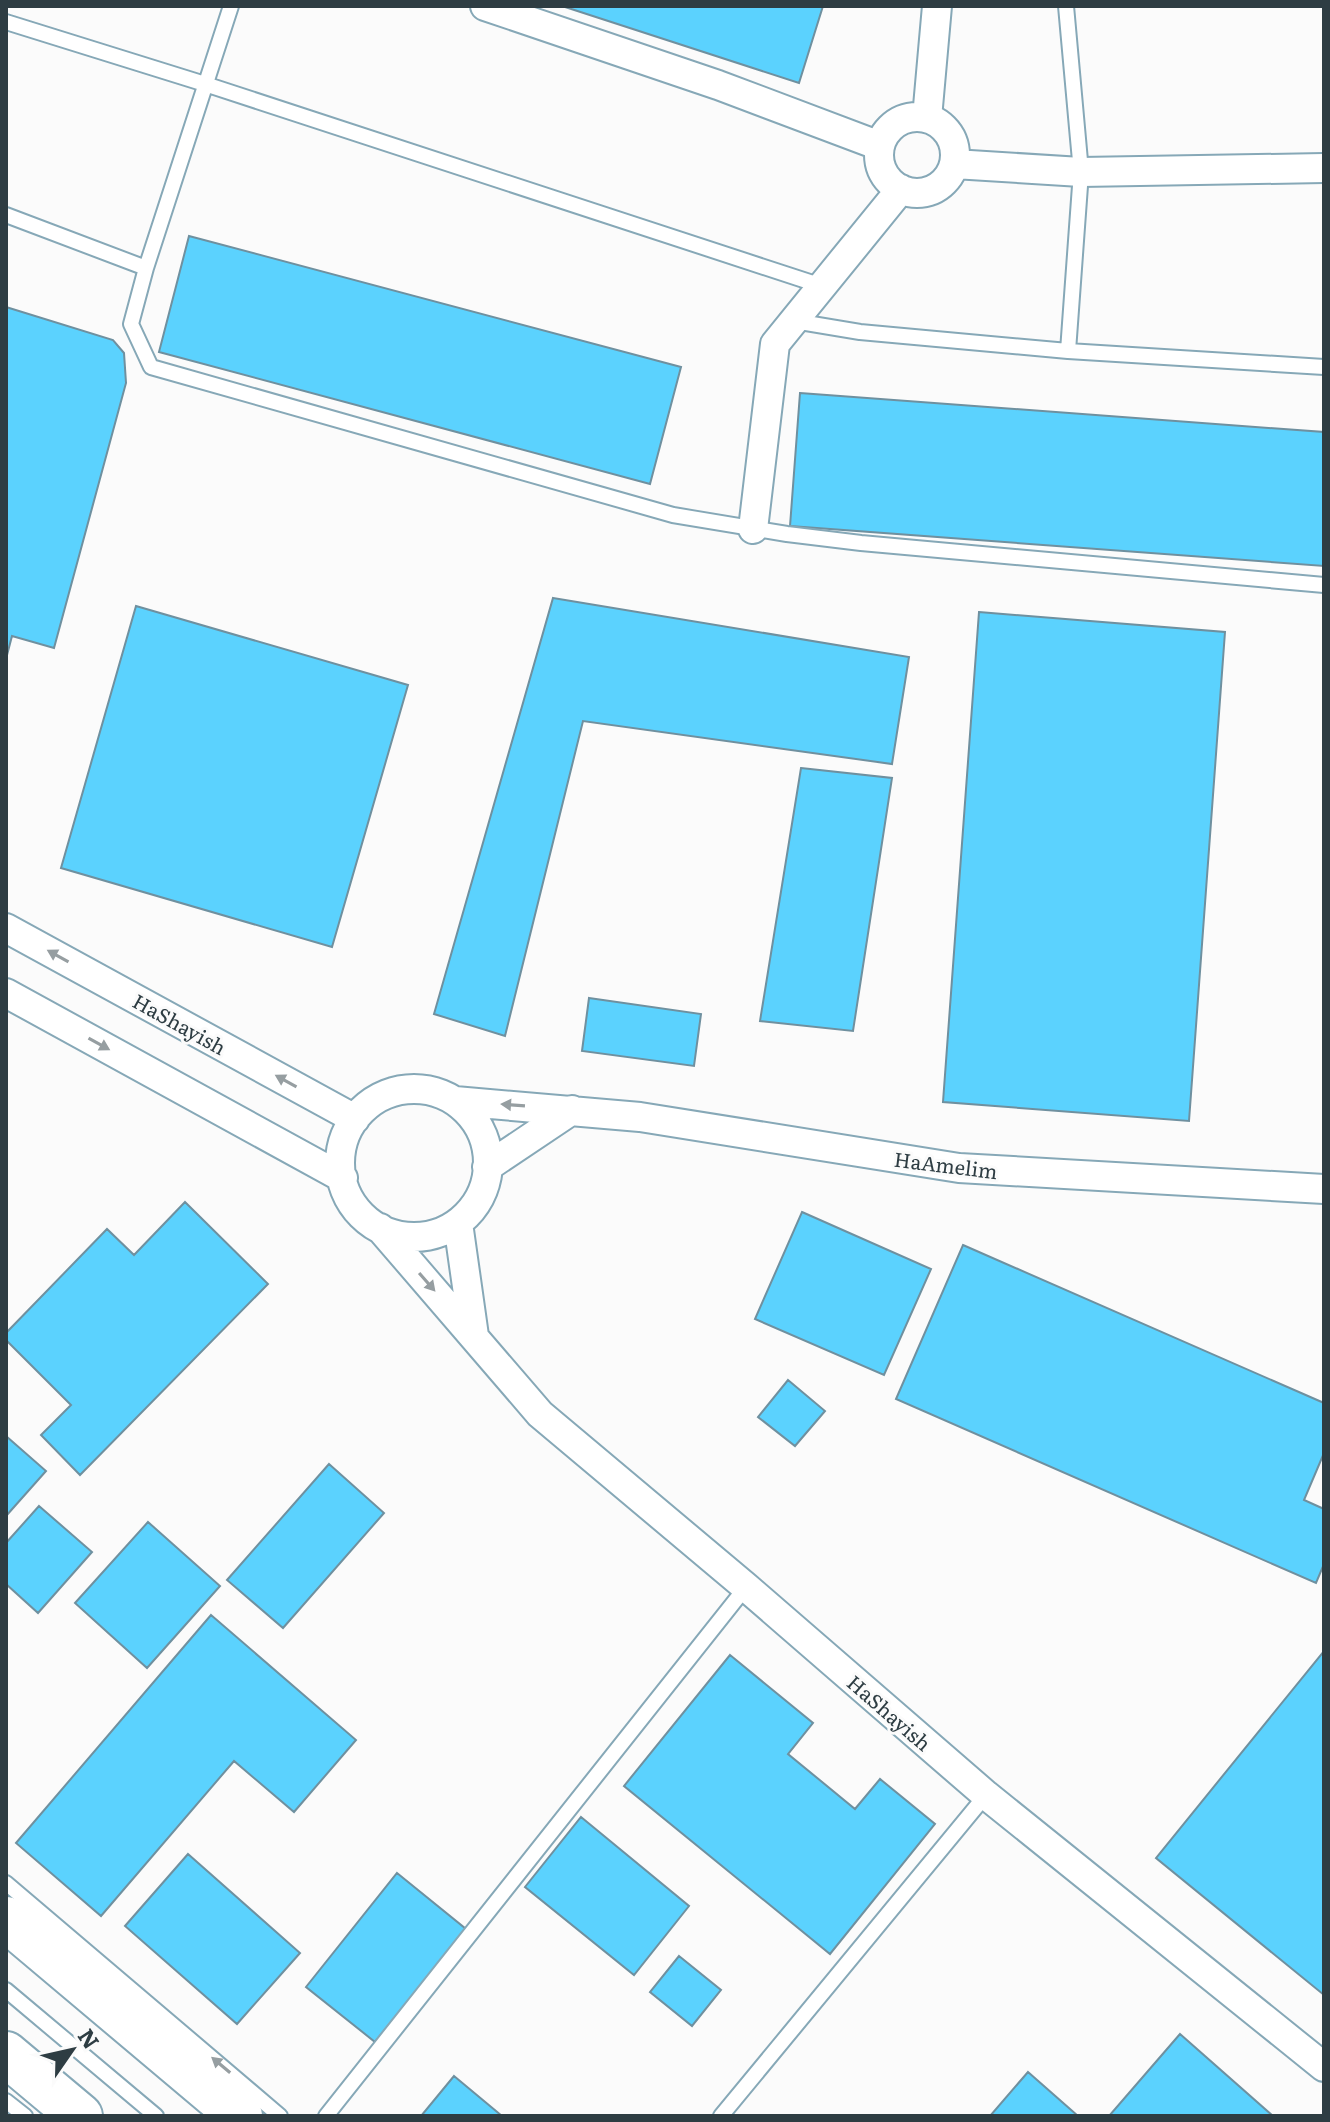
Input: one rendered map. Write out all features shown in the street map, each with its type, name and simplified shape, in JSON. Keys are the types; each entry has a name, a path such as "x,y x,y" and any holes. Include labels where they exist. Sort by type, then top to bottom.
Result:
{"highway":[{"path":"6,1919 240,2116"},
{"path":"6,2054 80,2116"}],"street":[{"path":"485,6 718,85 880,146"},
{"path":"927,118 937,6"},
{"path":"927,118 938,123 953,141 956,152 949,176 941,185 930,192 917,194 901,189 887,178 881,169 880,146 884,135 903,119 927,118"},
{"path":"954,164 1081,172 1324,168"},
{"path":"753,529 775,344 901,189"},
{"name":"HaShayish","path":"6,928 355,1119"},
{"path":"6,993 343,1178"},
{"path":"412,1089 434,1092 455,1101 478,1126 488,1159 486,1183 475,1206 458,1223 437,1234 413,1238 390,1233 369,1222 353,1206 340,1162 344,1139 355,1119 371,1103 390,1093 412,1089"},
{"name":"HaAmelim","path":"455,1101 640,1117 959,1168 1324,1189"},
{"path":"487,1167 572,1110"},
{"path":"458,1223 474,1336"},
{"name":"HaShayish","path":"380,1228 540,1414 986,1795 1324,2067"}],"lane":[{"path":"231,6 146,268 131,324 151,367 673,515 861,543 1324,585"},
{"path":"1066,6 1081,172 1068,351"},
{"path":"6,22 822,286"},
{"path":"6,215 146,268"},
{"path":"794,321 860,332 1068,351 1324,367"},
{"path":"326,2116 746,1587"},
{"path":"721,2116 986,1795"},
{"path":"6,1883 280,2116"},
{"path":"6,1990 156,2116"},
{"path":"6,2101 25,2116"}],"building":[{"path":"562,6 823,6 799,83"},
{"path":"189,236 681,367 650,484 159,352"},
{"path":"6,307 113,340 124,353 126,383 54,648 12,636 6,659"},
{"path":"800,393 1324,432 1324,566 790,526"},
{"path":"553,598 909,657 892,764 583,721 505,1036 434,1014"},
{"path":"136,606 408,685 332,947 61,868"},
{"path":"979,612 1225,632 1189,1121 943,1102"},
{"path":"801,768 892,778 853,1031 760,1021"},
{"path":"589,998 701,1014 694,1066 582,1051"},
{"path":"185,1202 268,1284 80,1475 41,1435 71,1405 6,1340 6,1333 107,1229 134,1255"},
{"path":"802,1212 931,1269 884,1375 755,1319"},
{"path":"963,1245 1324,1403 1324,1453 1304,1500 1324,1509 1324,1564 1316,1583 896,1399"},
{"path":"788,1380 825,1411 795,1446 758,1417"},
{"path":"6,1436 46,1471 6,1516"},
{"path":"329,1464 384,1513 283,1628 227,1580"},
{"path":"39,1506 92,1552 38,1613 6,1584 6,1543"},
{"path":"148,1522 220,1586 147,1668 75,1603"},
{"path":"211,1615 356,1740 294,1812 234,1761 101,1916 16,1843"},
{"path":"1324,1651 1324,1995 1156,1858"},
{"path":"730,1655 813,1723 788,1754 855,1809 880,1779 935,1824 830,1954 624,1786"},
{"path":"581,1817 689,1906 634,1975 525,1887"},
{"path":"188,1854 300,1953 237,2024 125,1926"},
{"path":"397,1873 466,1929 375,2042 306,1987"},
{"path":"679,1956 721,1990 692,2026 650,1992"},
{"path":"1180,2034 1273,2116 1109,2116"},
{"path":"1028,2072 1078,2116 990,2116"},
{"path":"454,2076 502,2116 421,2116"}]}
